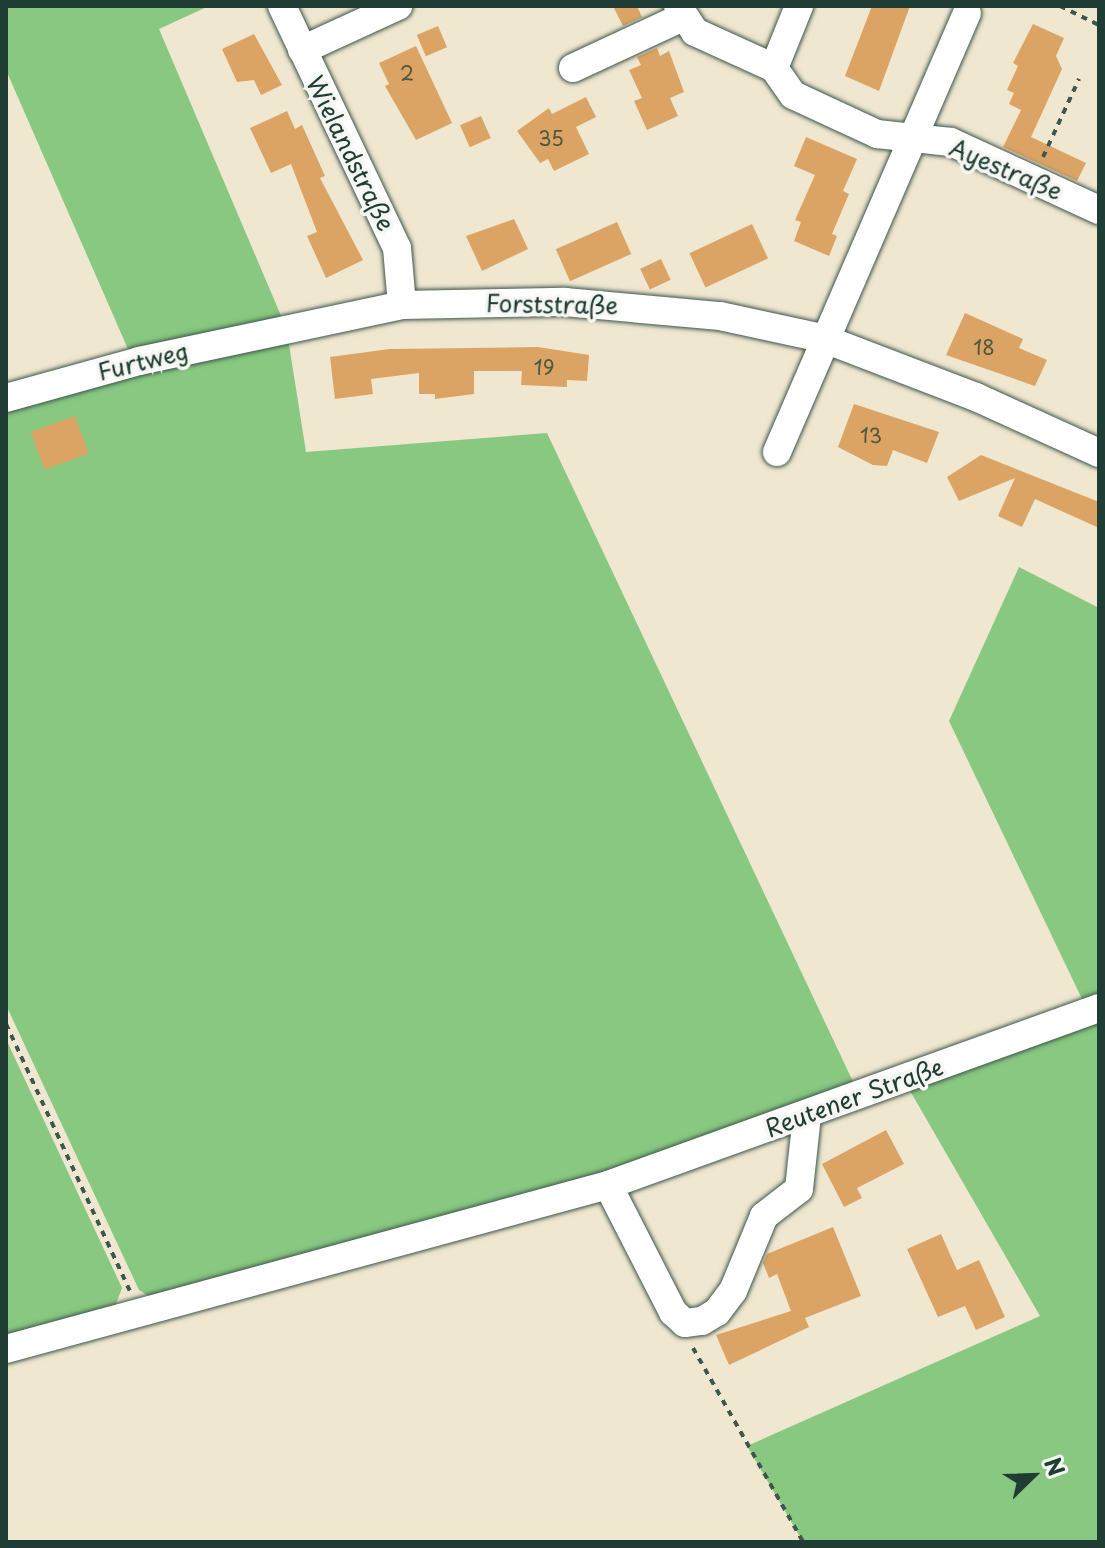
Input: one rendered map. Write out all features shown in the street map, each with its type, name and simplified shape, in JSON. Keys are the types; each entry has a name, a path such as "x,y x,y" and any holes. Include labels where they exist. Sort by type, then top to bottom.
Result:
{"street":[{"name":"Wielandstraße","path":"282,6 397,248 402,305"},
{"path":"302,50 398,6"},
{"path":"774,68 799,6"},
{"path":"573,68 681,11"},
{"name":"Ayestraße","path":"681,11 695,32 774,68 793,95 877,134 951,142 1099,210"},
{"path":"777,452 822,338 967,13"},
{"name":"Forststraße","path":"281,328 402,305 627,305 720,316 822,338 976,397 1099,453"},
{"name":"Furtweg","path":"6,398 281,328"},
{"name":"Reutener Straße","path":"6,1349 608,1185 1099,1008"},
{"path":"608,1185 663,1296 685,1323 717,1312 752,1253 764,1216 799,1189 807,1115"}],"path":[{"path":"1060,6 1099,25"},
{"path":"1031,179 1079,79"},
{"path":"6,1024 140,1314"},
{"path":"685,1323 689,1340 803,1542"}],"green space":[{"path":"6,6 209,6 159,29 282,318 131,356 6,70"},
{"path":"287,332 306,452 547,433 856,1088 604,1174 152,1298 139,1290 6,1005 6,404"},
{"path":"1019,567 1099,608 1099,995 1083,1001 949,721"},
{"path":"1099,1017 1099,1542 803,1542 747,1446 1040,1316 909,1089"},
{"path":"6,1039 122,1288 114,1309 6,1338"}],"building":[{"path":"613,6 637,6 642,17 623,26"},
{"path":"872,6 910,6 879,91 845,76"},
{"path":"1033,24 1064,38 1056,56 1062,69 1031,137 1086,163 1077,181 1003,147 1021,110 1009,104 1014,93 1007,90 1018,66 1013,63"},
{"path":"438,26 447,47 426,56 417,35"},
{"path":"254,34 282,85 261,95 254,80 237,82 222,49"},
{"path":"416,46 452,123 416,140 385,86 389,84 379,63"},
{"path":"657,48 660,56 669,51 684,92 670,98 678,116 647,130 634,101 642,98 629,70 641,65 637,57"},
{"path":"586,97 596,117 576,127 589,154 554,171 548,159 540,163 517,131 549,108 552,114"},
{"path":"287,111 295,129 302,125 325,176 320,178 363,260 326,278 307,236 317,232 291,164 271,173 250,128"},
{"path":"481,116 491,138 470,147 460,125"},
{"path":"806,137 857,159 843,191 849,194 832,234 837,236 829,256 794,241 801,222 795,220 815,175 794,166"},
{"path":"514,219 528,249 482,271 466,236"},
{"path":"617,222 631,254 570,281 556,249"},
{"path":"752,224 768,258 706,288 689,253"},
{"path":"661,259 671,280 650,290 640,269"},
{"path":"965,313 1023,339 1019,348 1047,360 1035,386 946,355"},
{"path":"538,347 589,355 587,381 567,380 567,387 521,385 522,371 474,371 474,394 435,399 435,394 419,394 419,373 371,379 373,394 335,399 330,357 390,349"},
{"path":"854,404 939,432 927,463 893,450 887,466 873,465 838,447"},
{"path":"75,416 89,454 45,470 31,432"},
{"path":"981,455 1099,502 1099,528 1035,499 1022,527 998,516 1015,478 959,501 947,477"},
{"path":"886,1130 904,1164 857,1188 862,1198 844,1207 822,1164"},
{"path":"833,1227 861,1296 805,1318 809,1327 729,1365 716,1335 791,1311 777,1274 769,1278 763,1263 767,1254"},
{"path":"941,1234 957,1270 979,1260 1005,1317 976,1330 965,1306 938,1317 907,1249"}]}
